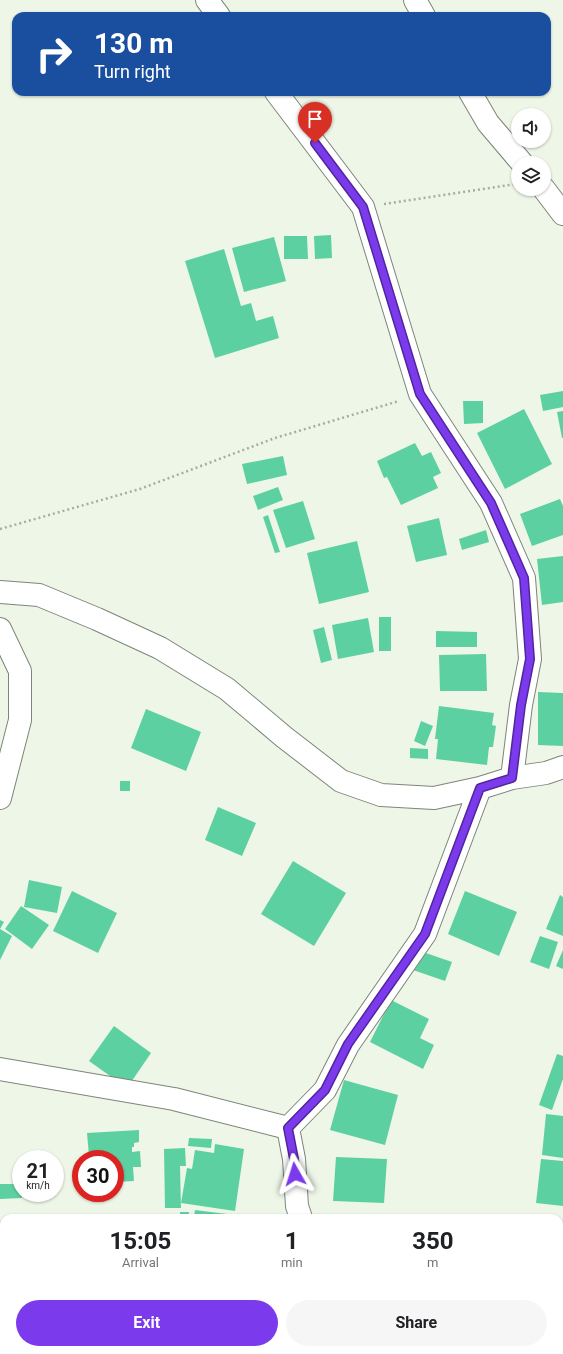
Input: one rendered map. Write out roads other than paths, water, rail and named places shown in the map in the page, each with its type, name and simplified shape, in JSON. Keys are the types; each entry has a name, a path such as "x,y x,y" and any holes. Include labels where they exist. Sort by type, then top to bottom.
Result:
{"street":[{"path":"207,0 216,12"},
{"path":"415,0 422,12"},
{"path":"279,96 363,207 420,394 491,503 524,578 530,659 521,705 512,778"},
{"path":"472,96 488,123 516,156"},
{"path":"549,196 563,214"},
{"path":"0,592 39,595 97,619 160,648 227,689 284,738 340,781 381,795 434,798 480,788 512,778 546,773 563,767"},
{"path":"0,629 20,671 20,720 0,798"},
{"path":"288,1128 325,1090 348,1044 425,934 480,788"},
{"path":"0,1069 174,1099 288,1128"},
{"path":"288,1128 294,1159 297,1206 300,1214"}]}
